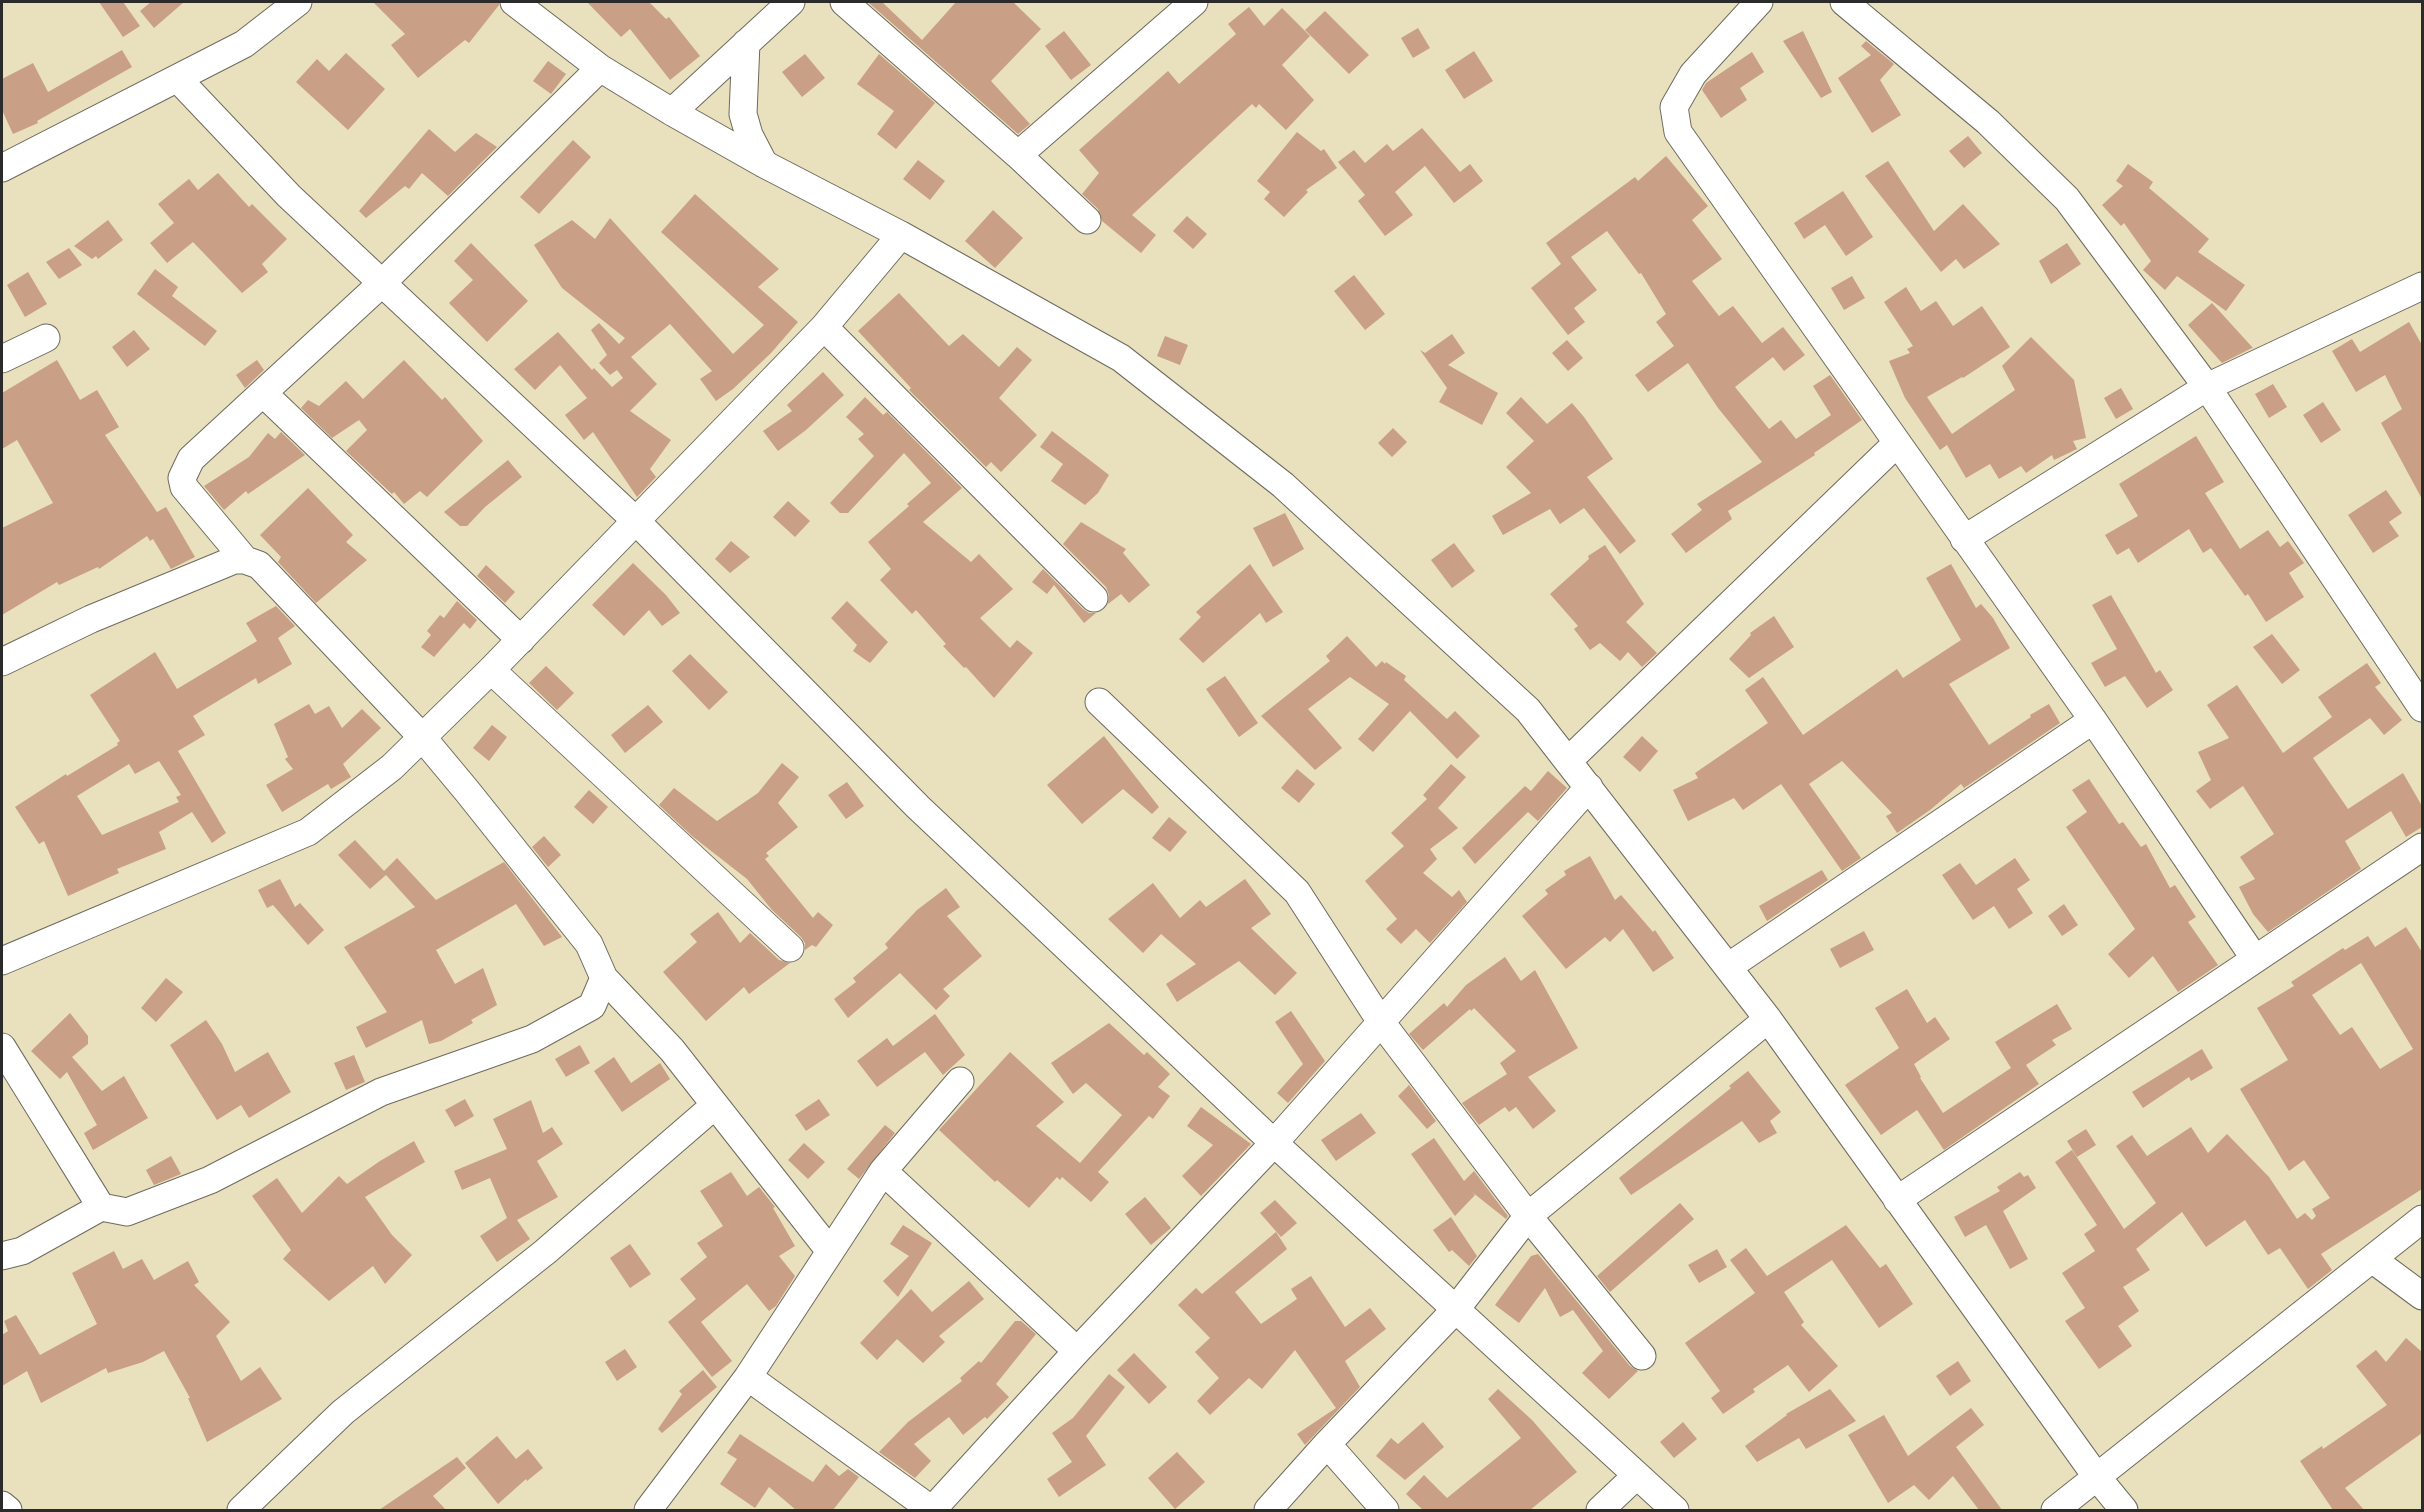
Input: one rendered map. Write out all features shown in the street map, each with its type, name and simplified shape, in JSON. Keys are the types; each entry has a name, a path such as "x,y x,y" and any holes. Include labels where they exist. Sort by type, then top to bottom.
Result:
{"street":[{"path":"2,168 244,44 298,2"},
{"path":"514,2 600,68 672,112 764,165 901,235 1120,358 1283,486 1528,710 1768,1019 2096,1476 2124,1510"},
{"path":"672,112 791,2"},
{"path":"844,2 1018,155 1087,220"},
{"path":"1018,155 1194,2"},
{"path":"1759,2 1693,74 1674,107 1678,132 2092,720 2255,959"},
{"path":"1844,2 1988,122 2067,199 2207,387 2422,708"},
{"path":"746,43 743,114 749,135 764,165"},
{"path":"246,560 184,487 182,478 191,459 382,283 600,68"},
{"path":"178,79 289,196 635,520 918,807 1274,1143 1675,1510"},
{"path":"2,961 308,832 392,767 521,640 824,327 901,235"},
{"path":"1964,539 2207,387 2422,286"},
{"path":"824,327 1094,598"},
{"path":"2,359 46,338"},
{"path":"263,393 521,640"},
{"path":"1569,760 1896,444"},
{"path":"2,662 91,619 234,560 246,560 259,565 422,737 589,944 604,978 672,1050 829,1250"},
{"path":"491,670 790,948"},
{"path":"1099,702 1297,892 1381,1023 1528,1216 1642,1356"},
{"path":"1728,967 2092,720"},
{"path":"748,1377 932,1510 1077,1351 1274,1143 1589,787"},
{"path":"1897,1200 2422,847"},
{"path":"2,1256 22,1251 101,1207 127,1212 210,1180 381,1092 532,1039 592,1006 604,978"},
{"path":"1268,1510 1327,1444 1456,1309 1528,1216 1768,1019"},
{"path":"2,1047 101,1207"},
{"path":"648,1510 748,1377 883,1170 960,1081"},
{"path":"241,1510 343,1412 545,1252 714,1106"},
{"path":"883,1170 1077,1351"},
{"path":"2055,1510 2422,1219"},
{"path":"2372,1259 2422,1296"},
{"path":"1327,1444 1385,1510"},
{"path":"1600,1510 1636,1476"},
{"path":"2,1506 8,1510"}],"building":[{"path":"99,2 123,2 140,26 123,37"},
{"path":"151,2 184,2 154,28 140,11"},
{"path":"373,2 499,2 499,5 469,43 465,40 418,78 391,45 405,34"},
{"path":"587,2 649,2 666,19 669,17 700,56 670,80 630,29 621,37"},
{"path":"870,2 882,2 922,40 956,2 1013,2 1041,29 991,81 1030,124 1018,134"},
{"path":"1249,7 1264,26 1282,8 1310,36 1282,65 1314,100 1286,130 1259,104 1256,108 1252,104 1132,215 1156,235 1141,253 1102,221 1098,209 1082,194 1099,173 1079,150 1168,71 1179,84 1236,34 1228,24"},
{"path":"1325,11 1369,55 1349,74 1305,30"},
{"path":"1418,28 1430,48 1413,58 1401,38"},
{"path":"1064,31 1091,65 1071,80 1045,46"},
{"path":"1803,31 1832,92 1821,98 1783,41"},
{"path":"1866,41 1894,64 1880,80 1901,115 1872,133 1838,78 1871,55 1861,46"},
{"path":"122,50 132,67 37,121 38,123 13,134 2,110 2,79 33,63 48,92"},
{"path":"1474,51 1493,81 1464,99 1445,70"},
{"path":"1752,52 1764,72 1740,88 1747,100 1721,118 1702,90 1706,83"},
{"path":"346,53 385,89 348,130 296,82 317,59 329,71"},
{"path":"805,54 825,78 802,97 782,72"},
{"path":"879,54 935,103 896,149 877,134 894,111 857,84"},
{"path":"548,61 566,74 551,94 533,81"},
{"path":"1422,128 1460,172 1470,164 1483,181 1454,203 1425,166 1395,192 1413,215 1385,236 1358,201 1365,195 1338,162 1354,150 1365,163 1387,144 1393,151"},
{"path":"429,129 455,152 476,133 497,147 448,196 422,173 409,189 405,186 366,218 359,211"},
{"path":"1297,132 1321,151 1324,149 1337,168 1306,190 1308,192 1284,217 1264,199 1270,192 1257,181"},
{"path":"1968,136 1982,153 1964,168 1949,151"},
{"path":"573,140 591,157 539,214 520,197"},
{"path":"1666,156 1708,206 1692,220 1722,259 1692,281 1719,316 1733,306 1773,357 1735,387 1769,429 1781,420 1796,439 1831,415 1813,386 1830,375 1862,420 1814,453 1815,455 1728,511 1732,519 1686,553 1671,534 1702,510 1697,504 1762,462 1718,408 1688,363 1648,392 1635,375 1674,346 1656,322 1666,314 1641,273 1639,274 1607,231 1571,257 1597,290 1574,308 1585,322 1568,335 1531,288 1561,264 1546,243 1635,177 1638,181"},
{"path":"918,160 945,181 930,200 903,179"},
{"path":"1888,161 1934,231 1963,204 2000,244 1964,269 1956,259 1941,272 1865,176"},
{"path":"2128,164 2153,182 2149,188 2209,239 2198,252 2245,285 2226,311 2177,276 2165,290 2143,270 2151,261 2124,223 2121,226 2102,205 2123,186 2116,181"},
{"path":"218,173 249,207 252,204 287,239 262,264 268,272 242,293 193,242 167,263 150,243 174,223 158,204 189,179 198,190"},
{"path":"1843,191 1873,237 1846,256 1825,225 1804,239 1794,223"},
{"path":"695,194 779,269 758,287 798,322 771,353 733,389 716,401 700,379 712,371 670,324 631,357 657,384 630,411 671,440 650,469 656,477 637,497 593,432 584,440 565,415 587,398 560,365 535,390 514,369 558,332 592,370 594,368 612,387 623,378 617,370 610,375 599,363 607,355 591,330 599,323 619,344 625,338 562,288 534,245 572,220 595,239 610,218 733,354 764,325 661,232"},
{"path":"993,210 1023,238 995,268 965,241"},
{"path":"1187,216 1207,234 1193,249 1173,231"},
{"path":"108,220 123,240 98,259 96,256 92,259 74,246"},
{"path":"471,243 528,301 487,342 449,303 473,280 454,261"},
{"path":"2067,243 2081,264 2051,284 2039,261"},
{"path":"69,248 82,265 59,279 46,262"},
{"path":"155,269 178,287 172,296 217,331 205,346 137,294"},
{"path":"28,272 47,304 25,317 7,285"},
{"path":"1354,275 1385,314 1365,330 1334,291"},
{"path":"1852,276 1865,298 1844,310 1831,288"},
{"path":"1906,287 1921,311 1936,301 1953,326 1982,306 2010,347 1963,378 1927,397 1952,434 2015,390 2002,366 2031,337 2074,380 2086,438 2073,441 2077,449 2054,460 2052,455 2026,473 2021,466 1999,479 1990,464 1966,478 1947,445 1940,450 1905,398 1889,361 1910,353 1907,349 1913,346 1884,302"},
{"path":"899,293 949,346 963,334 999,367 1017,347 1032,360 999,398 1037,435 1001,472 991,462 986,467 909,390 911,388 858,331"},
{"path":"2212,303 2253,348 2222,363 2188,325"},
{"path":"2409,322 2422,345 2422,499 2381,423 2402,409 2385,375 2356,392 2332,351 2352,339 2360,352"},
{"path":"1783,327 1805,355 1784,371 1762,343"},
{"path":"134,330 150,349 127,367 112,347"},
{"path":"1452,334 1465,353 1448,365 1498,393 1482,425 1439,402 1447,388 1420,350 1425,353"},
{"path":"1165,336 1188,345 1180,365 1157,356"},
{"path":"1567,340 1583,358 1568,371 1552,353"},
{"path":"57,360 80,400 97,390 119,427 105,435 157,512 166,507 195,557 171,569 153,539 150,541 147,536 99,569 98,567 59,585 57,582 2,615 2,528 53,503 17,440 2,449 2,393"},
{"path":"257,360 264,370 245,388 236,375"},
{"path":"404,360 442,400 445,397 483,441 427,497 420,491 404,504 394,492 392,494 346,451 367,430 359,420 332,438 301,408 308,400 319,406 346,381 363,399"},
{"path":"823,372 844,395 806,430 778,451 763,431 792,411 787,405"},
{"path":"2273,384 2287,407 2269,418 2255,394"},
{"path":"2121,388 2133,409 2116,419 2104,398"},
{"path":"865,397 883,415 887,412 962,488 923,522 971,562 979,554 1013,589 980,618 1010,648 1017,640 1033,653 994,698 943,646 946,644 916,610 912,614 880,580 891,569 868,542 931,483 904,453 848,513 840,513 830,503 874,456 858,439 864,434 846,417"},
{"path":"1521,397 1547,424 1572,403 1613,459 1587,477 1636,541 1620,554 1584,508 1560,524 1550,509 1503,535 1492,516 1531,493 1506,467 1534,441 1506,413"},
{"path":"2323,402 2341,430 2321,443 2303,415"},
{"path":"1393,428 1407,442 1392,457 1378,443"},
{"path":"1052,431 1109,475 1098,493 1085,505 1051,481 1063,464 1040,447"},
{"path":"281,432 305,455 248,494 246,491 224,510 204,486 249,457 268,433 275,439"},
{"path":"2196,436 2224,482 2205,493 2240,549 2268,530 2280,547 2288,541 2304,563 2289,573 2304,597 2266,622 2248,594 2245,596 2211,548 2203,553 2189,529 2138,563 2129,548 2117,555 2105,535 2138,516 2119,484"},
{"path":"508,460 522,477 485,507 467,526 460,526 444,512"},
{"path":"308,488 353,535 346,542 367,560 316,603 278,562 281,557 260,535"},
{"path":"2386,490 2402,513 2389,522 2399,536 2373,553 2348,515"},
{"path":"788,501 810,521 795,537 773,517"},
{"path":"1285,513 1304,549 1273,567 1253,528"},
{"path":"1081,522 1126,549 1123,553 1150,585 1129,603 1121,594 1108,604 1109,595 1106,587 1063,544"},
{"path":"731,541 750,557 730,573 715,559"},
{"path":"1454,543 1475,571 1452,588 1431,560"},
{"path":"1605,545 1644,604 1626,622 1657,653 1642,667 1628,652 1620,661 1600,643 1590,650 1574,629 1578,626 1550,594 1589,559 1588,556"},
{"path":"633,563 666,595 680,613 662,626 649,610 624,636 592,605"},
{"path":"1250,564 1283,612 1266,623 1260,613 1203,663 1179,639 1201,617 1196,612"},
{"path":"1951,564 1976,608 1981,604 1993,618 2010,648 1949,684 1989,745 2049,704 2060,723 1964,788 1961,784 1897,833 1886,816 1892,813 1842,761 1809,784 1861,858 1842,871 1781,784 1743,810 1734,798 1688,821 1673,790 1698,778 1695,773 1768,723 1745,690 1763,677 1803,735 1897,669 1903,678 1961,640 1926,578"},
{"path":"486,565 515,592 505,603 477,576"},
{"path":"1043,569 1083,609 1089,613 1096,613 1084,623 1054,585 1047,594 1032,582"},
{"path":"2111,595 2156,673 2160,670 2173,690 2147,708 2125,676 2105,687 2091,663 2117,649 2092,605"},
{"path":"457,601 477,620 470,629 464,623 434,657 421,647 431,635 427,631 440,615 444,618"},
{"path":"847,601 888,642 870,663 853,651 857,645 831,618"},
{"path":"276,606 295,626 278,638 292,664 258,684 256,678 193,716 205,735 178,751 226,833 212,843 192,812 159,832 166,849 117,869 119,873 68,896 44,841 39,844 15,807 66,774 67,776 118,745 120,741 90,695 155,652 177,689 257,641 246,623","holes":["159,761 181,795 176,797 179,802 102,835 77,796 129,764 135,774"]},
{"path":"1774,616 1794,647 1749,678 1729,659 1751,635 1750,633"},
{"path":"2272,634 2300,670 2282,684 2253,647"},
{"path":"1347,636 1376,667 1382,661 1385,664 1386,662 1406,676 1404,680 1447,719 1455,711 1480,736 1457,759 1410,711 1373,752 1358,739 1389,704 1350,677 1308,709 1342,748 1315,770 1261,716 1330,661 1326,656"},
{"path":"690,654 728,692 709,710 672,671"},
{"path":"2367,663 2381,683 2375,687 2402,720 2384,735 2370,718 2313,758 2348,809 2403,773 2422,806 2422,827 2406,837 2391,811 2345,841 2361,869 2268,932 2253,914 2239,887 2255,879 2240,857 2274,834 2243,786 2210,809 2196,791 2211,780 2198,752 2229,738 2207,705 2237,685 2283,753 2332,717 2318,697"},
{"path":"546,666 574,693 557,710 529,683"},
{"path":"1225,676 1258,723 1239,737 1206,689"},
{"path":"309,704 315,714 329,706 342,728 362,709 381,728 343,764 351,777 331,789 328,784 282,812 266,785 293,769 285,759 288,757 274,724"},
{"path":"648,705 663,722 625,753 611,735"},
{"path":"492,725 507,737 489,761 473,748"},
{"path":"1104,736 1159,807 1152,814 1123,789 1082,824 1047,785"},
{"path":"1642,736 1658,751 1640,772 1623,757"},
{"path":"782,763 799,777 778,803 798,827 766,853 769,856 765,859 813,918 818,912 833,925 816,947 812,945 805,950 805,943 801,937 772,910 747,879 692,836 659,805 674,788 717,821 758,793"},
{"path":"1451,764 1466,777 1438,808 1458,828 1430,849 1437,859 1423,873 1452,897 1459,890 1467,902 1430,943 1416,929 1401,944 1386,929 1397,919 1365,881 1404,846 1391,833 1427,799 1423,795"},
{"path":"1297,769 1315,784 1299,803 1281,788"},
{"path":"1548,771 1567,788 1538,821 1528,812 1475,864 1462,848 1525,786 1531,791"},
{"path":"2089,779 2119,824 2123,822 2141,847 2146,844 2170,888 2175,885 2196,917 2188,922 2218,965 2178,992 2153,956 2129,978 2108,954 2135,929 2066,827 2087,812 2072,790"},
{"path":"847,782 864,806 846,819 828,795"},
{"path":"589,790 608,807 593,824 574,807"},
{"path":"1169,817 1187,832 1170,852 1152,838"},
{"path":"544,836 561,855 548,867 532,847"},
{"path":"355,840 384,871 397,858 436,900 504,862 562,937 544,946 516,904 436,950 455,984 483,968 497,1005 471,1020 473,1023 441,1041 429,1044 422,1020 366,1048 356,1027 387,1012 344,947 415,907 386,875 370,889 338,855"},
{"path":"1590,856 1615,900 1621,895 1653,932 1655,930 1674,958 1653,972 1623,929 1610,942 1605,937 1566,969 1522,916 1548,894 1545,890 1566,875 1564,871"},
{"path":"2015,858 2030,880 2017,889 2033,913 2009,929 1994,906 1973,920 1942,875 1960,863 1976,885"},
{"path":"1822,870 1828,880 1767,921 1759,906"},
{"path":"280,879 295,907 300,903 324,930 308,945 273,905 267,908 258,890"},
{"path":"1245,879 1271,914 1251,928 1297,973 1275,995 1239,961 1177,1002 1166,984 1196,964 1161,934 1143,953 1108,919 1153,883 1180,918 1200,900 1206,907"},
{"path":"946,888 960,907 947,916 982,956 943,989 950,996 936,1010 900,973 848,1018 834,999 856,982 853,978 888,948 885,944 917,910"},
{"path":"2064,904 2078,925 2062,936 2048,916"},
{"path":"718,912 740,943 750,933 779,960 790,963 749,994 744,987 706,1021 663,972 697,942 690,934"},
{"path":"2406,927 2422,952 2422,1189 2321,1254 2332,1270 2308,1289 2280,1248 2268,1255 2245,1220 2206,1247 2182,1212 2136,1249 2150,1270 2123,1287 2139,1311 2118,1326 2132,1346 2099,1369 2065,1321 2085,1308 2062,1273 2095,1251 2084,1234 2097,1225 2055,1162 2072,1150 2124,1229 2156,1203 2116,1146 2132,1135 2147,1156 2191,1127 2208,1153 2227,1134 2269,1177 2297,1219 2305,1213 2312,1220 2316,1216 2312,1209 2330,1198 2304,1160 2289,1171 2240,1089 2288,1060 2257,1008 2294,986 2291,982 2343,948 2345,950 2368,936 2375,947","holes":["2361,963 2413,1049 2380,1069 2352,1027 2340,1035 2312,995"]},
{"path":"1864,931 1874,950 1840,968 1830,949"},
{"path":"1505,957 1521,981 1535,970 1578,1048 1528,1077 1556,1111 1533,1129 1516,1107 1509,1112 1505,1107 1479,1125 1462,1103 1507,1074 1500,1063 1516,1051 1474,1008 1423,1050 1409,1034 1444,1003 1447,1007 1466,985"},
{"path":"166,978 183,992 156,1022 141,1008"},
{"path":"1907,989 1927,1023 1935,1017 1950,1039 1914,1064 1920,1078 1943,1113 2011,1068 1995,1042 2057,1004 2072,1029 2052,1040 2056,1045 2026,1065 2039,1084 1944,1150 1917,1110 1881,1135 1845,1085 1899,1048 1875,1008"},
{"path":"1291,1011 1325,1061 1288,1103 1277,1093 1303,1064 1275,1022"},
{"path":"70,1013 88,1036 88,1044 72,1057 102,1091 124,1076 148,1118 93,1150 84,1133 97,1125 67,1072 60,1079 31,1051"},
{"path":"935,1014 965,1055 943,1075 925,1052 877,1087 857,1061 887,1038 893,1046"},
{"path":"206,1020 222,1044 235,1072 268,1052 291,1092 249,1118 241,1105 217,1120 170,1045"},
{"path":"1109,1023 1144,1055 1147,1052 1170,1074 1158,1087 1170,1096 1153,1119 1149,1116 1098,1172 1109,1182 1091,1202 1062,1177 1060,1180 1057,1177 1029,1208 997,1180 995,1182 939,1130 1010,1052 1064,1102 1036,1126 1080,1163 1122,1115 1086,1083 1073,1094 1051,1063"},
{"path":"580,1045 590,1063 566,1077 555,1059"},
{"path":"2202,1049 2213,1068 2191,1081 2189,1077 2143,1108 2132,1092"},
{"path":"354,1055 365,1082 346,1090 334,1063"},
{"path":"614,1057 631,1083 660,1063 670,1079 622,1112 594,1071"},
{"path":"1748,1071 1781,1112 1770,1121 1777,1133 1759,1143 1742,1121 1631,1195 1619,1178 1731,1088 1729,1086"},
{"path":"1409,1085 1436,1121 1427,1129 1398,1096"},
{"path":"465,1099 474,1116 455,1127 445,1110"},
{"path":"819,1099 830,1115 806,1131 795,1115"},
{"path":"531,1100 543,1133 552,1127 563,1144 537,1161 558,1197 517,1220 530,1239 497,1262 480,1236 507,1218 490,1178 462,1190 454,1171 507,1149 493,1119"},
{"path":"1201,1107 1251,1144 1201,1196 1182,1176 1213,1145 1187,1126"},
{"path":"1361,1113 1376,1133 1336,1161 1321,1140"},
{"path":"885,1125 895,1133 859,1179 847,1169"},
{"path":"2086,1129 2096,1145 2077,1157 2067,1141"},
{"path":"1434,1138 1464,1181 1474,1171 1508,1216 1506,1219 1472,1192 1475,1195 1455,1216 1411,1154"},
{"path":"414,1141 425,1162 365,1197 392,1235 412,1255 385,1284 373,1266 329,1301 283,1259 291,1250 252,1196 277,1178 302,1213 339,1176 347,1184"},
{"path":"804,1143 825,1162 808,1179 788,1160"},
{"path":"171,1156 181,1174 154,1185 146,1170"},
{"path":"731,1172 747,1196 759,1187 775,1207 773,1208 795,1246 779,1256 795,1276 776,1306 769,1311 747,1284 701,1322 732,1361 712,1377 668,1322 696,1299 680,1279 707,1257 697,1243 723,1226 700,1191"},
{"path":"2020,1172 2024,1177 2028,1175 2036,1188 2003,1211 2028,1259 2010,1269 1986,1225 1965,1237 1954,1217 2000,1191 1997,1187"},
{"path":"1145,1197 1171,1228 1151,1245 1125,1214"},
{"path":"1275,1200 1297,1223 1281,1237 1260,1213"},
{"path":"1680,1203 1694,1219 1610,1292 1597,1276"},
{"path":"1451,1217 1477,1256 1469,1266 1452,1250 1449,1252 1433,1230"},
{"path":"903,1225 932,1243 898,1297 883,1281 909,1256 890,1244"},
{"path":"1846,1225 1880,1268 1886,1264 1913,1304 1879,1328 1832,1260 1784,1292 1804,1322 1801,1325 1838,1366 1809,1392 1788,1365 1753,1389 1755,1392 1723,1414 1711,1398 1720,1391 1685,1343 1755,1293 1730,1260 1746,1248 1767,1276"},
{"path":"1276,1232 1287,1249 1235,1292 1261,1324 1297,1299 1291,1289 1311,1276 1345,1327 1370,1308 1386,1329 1345,1361 1360,1387 1305,1445 1297,1434 1336,1408 1295,1350 1262,1389 1249,1378 1210,1415 1197,1401 1219,1378 1195,1352 1210,1338 1178,1305 1196,1288 1202,1294"},
{"path":"630,1244 651,1274 630,1288 610,1258"},
{"path":"1717,1249 1727,1267 1699,1283 1688,1265"},
{"path":"114,1251 123,1269 142,1259 154,1280 188,1261 199,1282 194,1285 230,1322 216,1336 241,1381 260,1367 282,1399 207,1442 188,1398 190,1398 164,1351 143,1362 108,1373 106,1368 41,1403 27,1371 2,1386 2,1335 8,1331 4,1321 16,1315 40,1355 97,1324 72,1273"},
{"path":"1538,1254 1630,1366 1638,1371 1609,1399 1582,1373 1603,1351 1573,1310 1560,1317 1545,1288 1519,1323 1495,1305 1531,1256"},
{"path":"969,1281 984,1299 939,1336 945,1342 923,1363 897,1339 877,1360 860,1343 911,1289 932,1312"},
{"path":"1015,1321 1021,1321 1036,1334 996,1384 1009,1397 987,1419 985,1417 963,1435 949,1417 914,1444 931,1461 915,1478 879,1452 908,1422 962,1381 960,1378 979,1361 981,1363"},
{"path":"2406,1338 2422,1352 2422,1433 2345,1488 2364,1510 2333,1510 2300,1461 2322,1446 2323,1449 2387,1405 2356,1366 2376,1350 2386,1362"},
{"path":"625,1349 637,1367 617,1381 605,1362"},
{"path":"1134,1353 1167,1387 1149,1404 1117,1370"},
{"path":"1958,1361 1971,1381 1950,1396 1936,1376"},
{"path":"703,1370 717,1387 662,1433 658,1429 682,1394 679,1391"},
{"path":"1109,1374 1125,1387 1086,1436 1106,1465 1059,1497 1047,1479 1072,1462 1052,1433 1073,1418"},
{"path":"1498,1389 1532,1420 1577,1472 1530,1510 1423,1510 1406,1494 1424,1475 1447,1498 1521,1438 1488,1399"},
{"path":"1830,1389 1856,1421 1806,1449 1799,1438 1757,1462 1745,1446 1786,1414"},
{"path":"1971,1408 1984,1425 1956,1447 2002,1510 1979,1510 1953,1476 1929,1500 1914,1485 1888,1503 1848,1435 1884,1415 1908,1456"},
{"path":"1423,1422 1444,1447 1405,1480 1376,1456 1391,1438 1398,1444"},
{"path":"1683,1422 1697,1439 1674,1458 1660,1442"},
{"path":"740,1434 813,1482 826,1464 839,1476 848,1469 859,1477 833,1510 796,1510 769,1487 755,1508 720,1484 737,1459 727,1453"},
{"path":"497,1436 516,1459 528,1449 543,1468 527,1481 526,1479 498,1504 465,1463"},
{"path":"1177,1452 1205,1482 1175,1509 1148,1478"},
{"path":"457,1457 466,1468 433,1496 446,1510 379,1510"}]}
